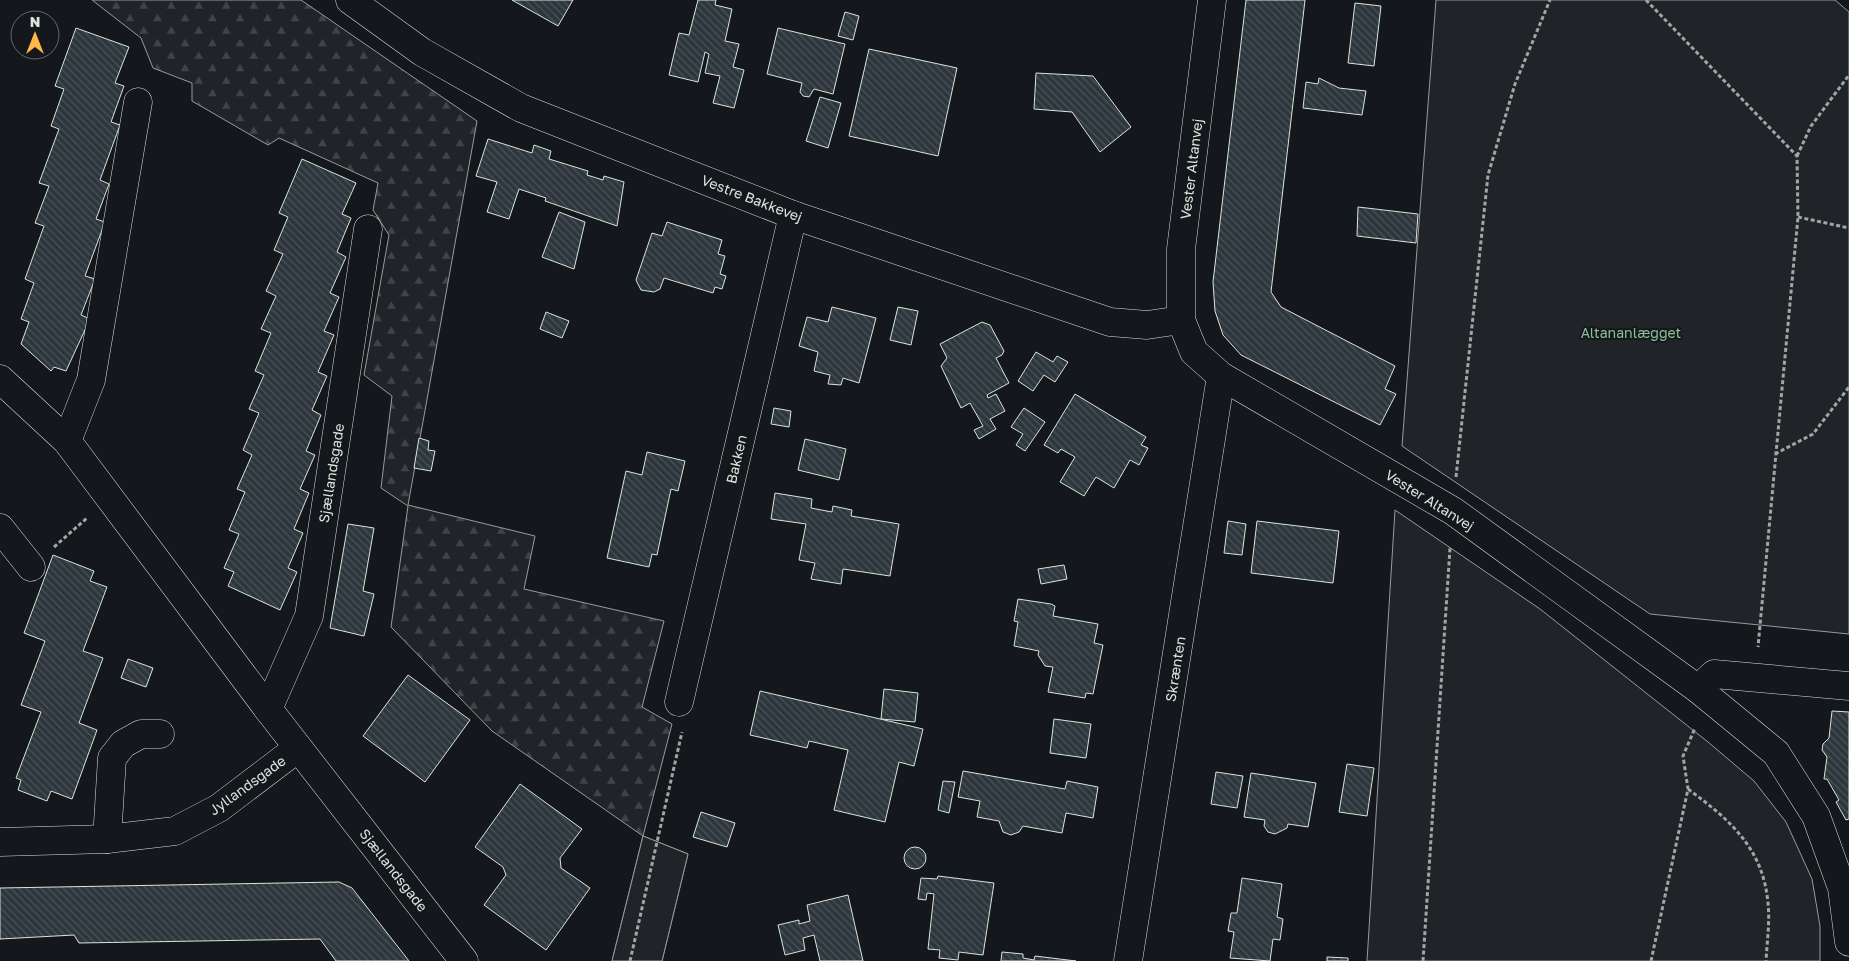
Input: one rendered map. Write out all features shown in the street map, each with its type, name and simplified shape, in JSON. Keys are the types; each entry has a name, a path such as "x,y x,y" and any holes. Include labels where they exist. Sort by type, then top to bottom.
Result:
{"street":[{"name":"Vestre Bakkevej","path":"350,0 422,52 521,108 793,215 1110,322 1147,325 1181,320"},
{"name":"Vester Altanvej","path":"1212,0 1181,249 1181,320 1194,352 1221,376 1453,511 1698,689 1776,753 1816,816 1842,888 1849,942"},
{"path":"67,441 91,380 138,102"},
{"name":"Bakken","path":"679,702 793,215"},
{"name":"Sjællandsgade","path":"268,709 309,616 368,229"},
{"name":"Skrænten","path":"1128,961 1221,376"},
{"name":"Sjællandsgade","path":"0,379 67,441 268,709 464,961"},
{"path":"0,528 31,567"},
{"path":"1698,689 1714,674 1849,686"},
{"path":"107,839 112,758 123,744 141,734 160,734"},
{"name":"Jyllandsgade","path":"0,842 107,839 175,831 219,808 298,748"}],"path":[{"path":"1456,483 1488,174 1515,84 1550,0"},
{"path":"1646,0 1797,156"},
{"path":"1756,678 1798,217 1797,156 1811,126 1849,75"},
{"path":"1798,217 1849,228"},
{"path":"1775,455 1813,434 1849,387"},
{"path":"31,567 110,498"},
{"path":"1423,961 1453,511"},
{"path":"630,961 682,729 679,702"},
{"path":"1651,961 1688,788 1683,756 1695,730"},
{"path":"1688,788 1723,815 1752,848 1764,875 1769,905 1766,961"}],"green space":[{"path":"92,0 301,0 477,121 408,505 535,536 524,589 664,621 642,707 672,724 643,836 492,731 391,627 408,506 381,488 392,396 364,375 389,235 373,210 378,183 279,138 268,145 192,101 192,83 153,68 141,38"},
{"name":"Altananlægget","path":"1436,0 1835,0 1849,12 1849,634 1650,614 1402,446"},
{"path":"1395,510 1540,609 1708,742 1754,781 1786,822 1812,879 1820,926 1820,961 1367,961"},
{"path":"643,836 688,854 662,961 612,961"},
{"path":"643,836 688,854 662,961 612,961"}],"building":[{"path":"512,0 573,0 558,26"},
{"path":"698,0 716,0 715,5 732,9 725,41 739,44 733,67 744,70 734,108 713,103 720,76 705,73 709,54 705,52 698,82 669,75 679,33 689,35"},
{"path":"1246,0 1305,0 1271,292 1281,307 1395,366 1385,389 1396,394 1380,425 1241,355 1223,335 1215,311 1213,282"},
{"path":"1355,3 1381,6 1374,66 1348,63"},
{"path":"845,12 859,16 853,40 838,36"},
{"path":"76,28 129,47 115,83 124,86 111,122 120,125 100,180 109,184 96,219 105,222 85,276 95,279 81,315 90,319 66,371 54,367 51,371 21,344 29,322 21,319 34,283 25,279 44,226 35,223 49,186 39,183 59,129 51,126 64,89 55,86"},
{"path":"778,28 845,44 833,94 814,89 809,97 803,96 800,92 802,83 767,74"},
{"path":"869,49 957,68 938,156 849,136"},
{"path":"1036,73 1093,76 1131,127 1100,152 1072,112 1034,109"},
{"path":"1319,78 1339,88 1366,91 1362,115 1303,108 1306,82 1318,84"},
{"path":"820,97 841,103 828,148 806,141"},
{"path":"488,139 532,153 534,145 551,151 549,159 588,171 587,175 603,180 604,176 624,182 617,226 545,201 546,198 519,189 509,219 487,212 497,182 476,176"},
{"path":"302,159 356,183 342,214 351,218 337,252 346,257 330,293 339,297 324,331 334,335 318,372 327,376 312,410 321,415 306,451 315,455 300,489 309,493 294,529 303,533 288,568 297,572 280,610 228,586 234,572 224,568 239,534 229,530 245,492 237,489 252,455 243,450 259,413 249,409 264,375 255,371 271,333 261,329 276,296 266,291 283,254 274,250 288,217 279,213"},
{"path":"1358,207 1418,214 1416,243 1357,236"},
{"path":"559,212 585,222 574,269 542,257"},
{"path":"667,222 722,240 718,254 725,256 720,274 726,276 722,289 715,287 713,293 664,278 660,289 654,292 641,290 636,280 652,233 662,236"},
{"path":"832,307 876,318 859,383 843,378 841,385 828,384 830,375 814,371 818,352 799,346 807,317 828,322"},
{"path":"898,307 918,311 911,345 890,340"},
{"path":"546,312 569,321 562,338 540,329"},
{"path":"982,322 990,325 1004,351 1002,355 996,358 1009,383 987,395 988,398 996,394 1005,411 990,419 996,429 979,439 974,430 983,426 970,403 961,408 941,366 947,358 940,344"},
{"path":"1036,352 1053,362 1057,356 1068,362 1055,382 1044,375 1033,391 1018,381"},
{"path":"1075,394 1146,437 1141,445 1148,448 1139,465 1130,460 1114,488 1096,477 1084,496 1060,482 1075,457 1061,449 1058,453 1044,445"},
{"path":"774,408 791,411 789,427 771,424"},
{"path":"1024,408 1045,422 1025,451 1016,445 1023,434 1011,427"},
{"path":"419,438 429,441 428,450 435,451 431,471 414,468"},
{"path":"805,439 846,449 839,480 798,470"},
{"path":"647,452 685,461 678,491 671,489 657,555 652,554 649,567 607,558 626,471 642,475"},
{"path":"775,493 812,499 811,508 832,512 833,506 852,510 851,516 899,524 890,576 843,569 841,584 811,579 815,563 799,560 806,524 771,519"},
{"path":"1228,521 1246,524 1242,555 1224,553"},
{"path":"1257,521 1339,531 1333,583 1251,573"},
{"path":"348,524 374,528 363,591 374,594 364,636 330,628"},
{"path":"53,555 94,571 90,581 107,587 83,651 103,658 79,723 97,730 72,799 51,791 47,801 18,790 21,780 16,778 41,712 21,705 45,641 24,633"},
{"path":"1064,565 1067,579 1041,584 1038,569"},
{"path":"1018,599 1051,604 1055,606 1053,616 1098,624 1094,643 1103,645 1093,694 1086,693 1085,698 1048,692 1053,667 1045,666 1038,655 1039,651 1014,646 1018,622 1014,621"},
{"path":"128,659 153,668 146,687 121,678"},
{"path":"408,675 470,720 425,782 363,736"},
{"path":"884,689 918,693 915,722 881,719"},
{"path":"760,691 923,729 914,766 899,762 885,822 834,810 848,750 809,741 807,748 750,735"},
{"path":"1832,711 1849,712 1849,819 1846,820 1836,802 1839,800 1827,779 1824,779 1827,757 1822,750 1823,744 1829,738"},
{"path":"1054,719 1091,724 1086,758 1050,753"},
{"path":"1347,764 1374,768 1367,816 1339,812"},
{"path":"963,771 1065,789 1067,781 1098,787 1093,818 1066,813 1062,833 1023,826 1019,832 1011,835 1003,832 999,821 977,817 980,801 958,797"},
{"path":"1216,772 1243,776 1237,808 1211,804"},
{"path":"1251,773 1316,783 1308,827 1288,824 1287,828 1275,834 1268,832 1264,826 1265,820 1244,817"},
{"path":"943,781 955,782 949,813 938,810"},
{"path":"520,784 582,829 560,858 561,868 590,888 546,950 484,905 506,875 503,867 475,847"},
{"path":"701,812 735,823 727,847 693,837"},
{"path":"915,847 923,850 926,858 923,866 915,869 907,866 904,858 907,850"},
{"path":"938,876 994,883 983,955 959,952 958,960 939,958 940,950 928,949 934,894 927,893 926,900 918,899 921,878 937,879"},
{"path":"1242,878 1282,884 1277,917 1283,919 1280,940 1273,939 1270,961 1230,958 1234,932 1228,931 1231,913 1237,913"},
{"path":"339,882 352,888 409,961 336,961 320,939 79,943 74,935 0,939 0,888"},
{"path":"848,895 863,961 820,961 814,935 803,938 805,950 785,955 778,925 799,920 799,924 810,921 807,905"},
{"path":"1002,952 1023,954 1023,958 1034,960 1035,956 1076,961 1001,961"},
{"path":"1327,957 1348,958 1348,961 1327,961"}]}
